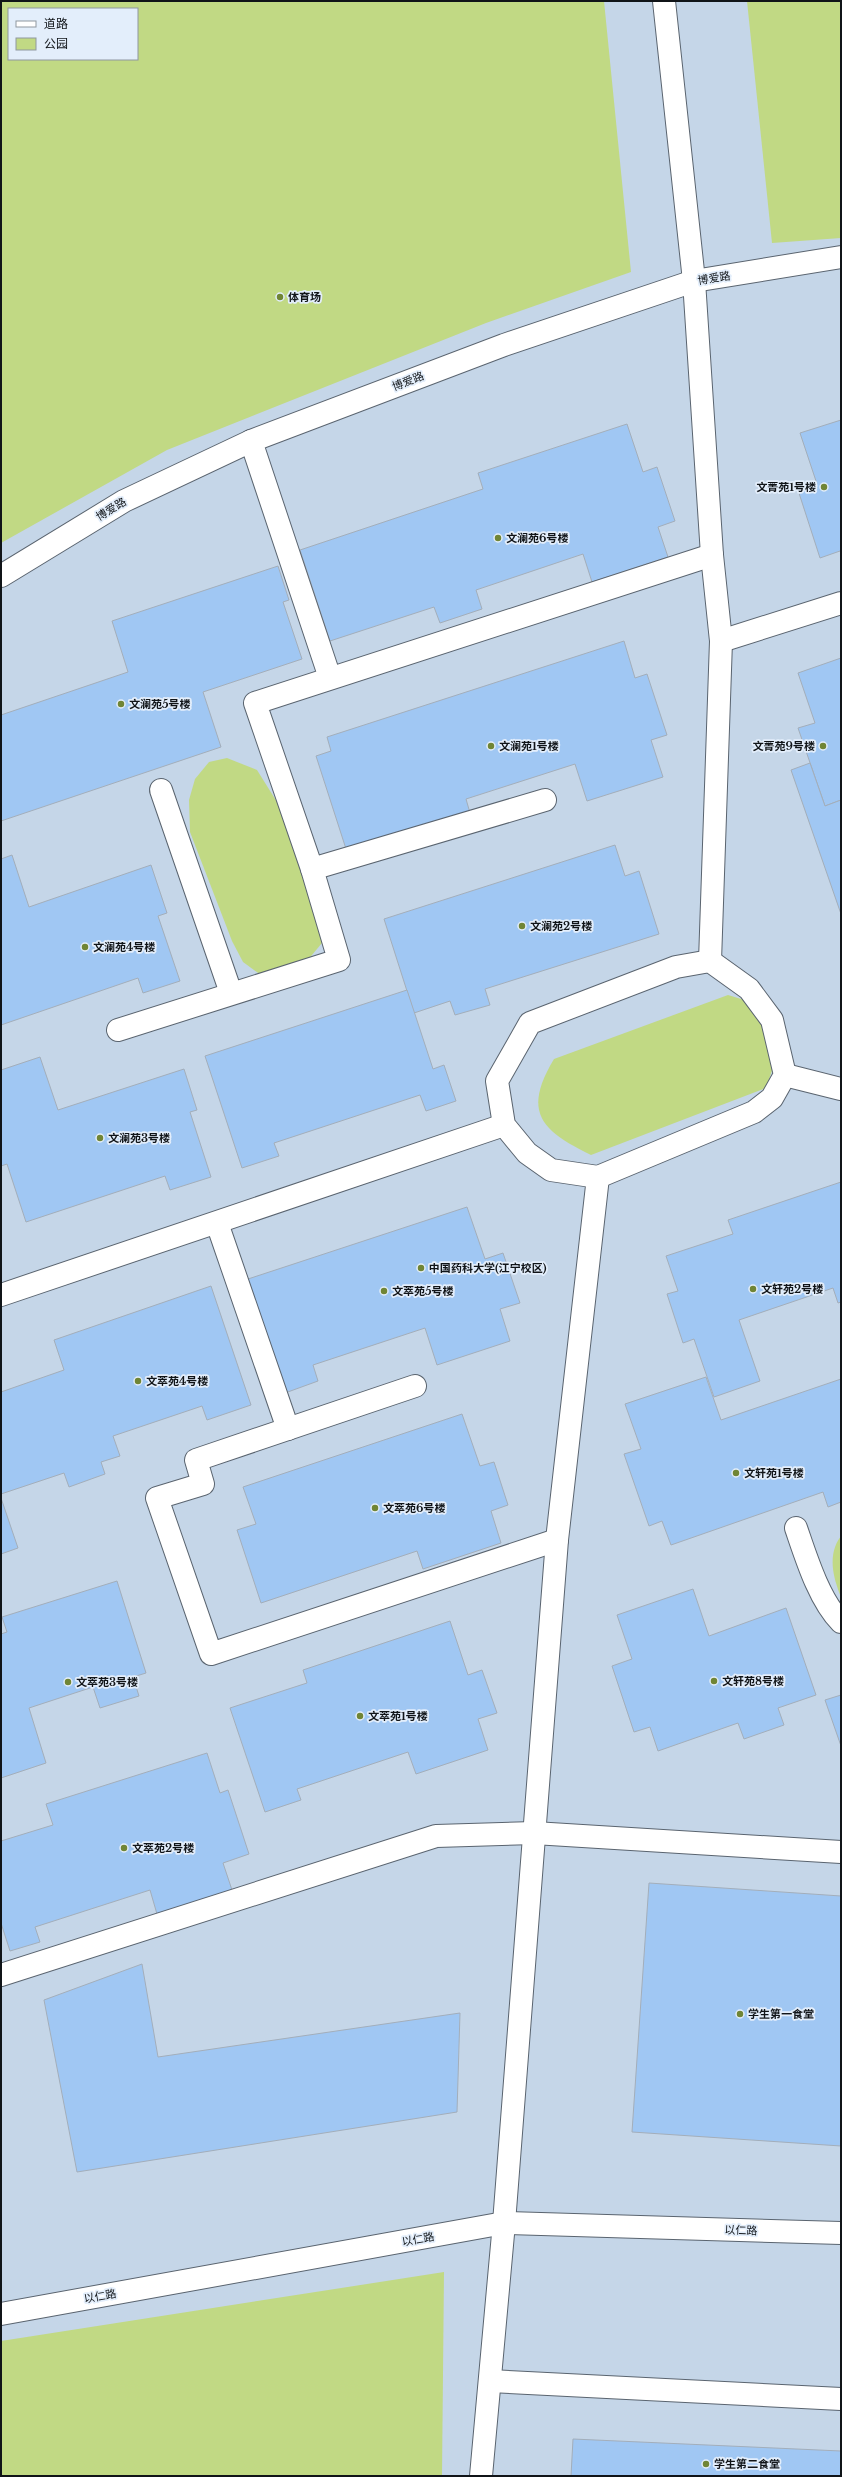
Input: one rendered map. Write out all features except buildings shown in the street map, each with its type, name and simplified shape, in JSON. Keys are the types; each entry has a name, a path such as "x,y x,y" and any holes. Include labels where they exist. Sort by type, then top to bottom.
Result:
{"street":[{"path":"664,1 694,281 712,555 721,641 710,961"},
{"name":"博爱路","path":"1,576 124,501 251,441 504,345 694,281 841,257"},
{"path":"251,441 330,678"},
{"path":"118,1030 339,960 312,869 255,703 712,555"},
{"path":"721,641 841,603"},
{"path":"161,790 231,993"},
{"path":"312,869 545,800"},
{"path":"710,961 749,989 772,1020 785,1075 772,1098 754,1112 598,1177 550,1170 527,1153 504,1125 497,1081 530,1023 676,967 710,961"},
{"path":"785,1075 841,1089"},
{"path":"1,1295 504,1125"},
{"path":"481,2476 504,2223 557,1540 598,1177"},
{"path":"217,1223 288,1429"},
{"path":"415,1386 196,1460 203,1484 157,1498 211,1654 557,1540"},
{"path":"796,1528 807,1560 832,1614 841,1622"},
{"path":"1,1975 436,1836 534,1833 841,1852"},
{"name":"以仁路","path":"1,2314 504,2223 841,2233"},
{"path":"490,2381 841,2399"}],"shaded area":[{"name":"中国药科大学(江宁校区)","path":"1,1 841,1 841,2476 1,2476"}],"green space":[{"name":"体育场","path":"1,1 604,1 631,272 486,323 167,450 1,543"},
{"path":"747,1 841,1 841,238 772,243"},
{"path":"227,758 257,770 277,802 317,904 322,943 307,961 261,975 243,962 232,941 190,832 189,800 195,779 209,762"},
{"path":"728,995 751,1002 769,1027 777,1056 766,1088 591,1155 560,1137 549,1128 542,1118 538,1106 539,1093 544,1077 554,1059"},
{"path":"841,1536 841,1597 834,1574 833,1558 834,1550"},
{"path":"444,2272 442,2476 1,2476 1,2341"}],"place":[{"name":"体育场","path":"280,297"},
{"name":"文菁苑1号楼","path":"824,487"},
{"name":"文澜苑6号楼","path":"498,538"},
{"name":"文澜苑5号楼","path":"121,704"},
{"name":"文澜苑1号楼","path":"491,746"},
{"name":"文菁苑9号楼","path":"823,746"},
{"name":"文澜苑2号楼","path":"522,926"},
{"name":"文澜苑4号楼","path":"85,947"},
{"name":"文澜苑3号楼","path":"100,1138"},
{"name":"中国药科大学(江宁校区)","path":"421,1268"},
{"name":"文轩苑2号楼","path":"753,1289"},
{"name":"文萃苑5号楼","path":"384,1291"},
{"name":"文萃苑4号楼","path":"138,1381"},
{"name":"文轩苑1号楼","path":"736,1473"},
{"name":"文萃苑6号楼","path":"375,1508"},
{"name":"文轩苑8号楼","path":"714,1681"},
{"name":"文萃苑3号楼","path":"68,1682"},
{"name":"文萃苑1号楼","path":"360,1716"},
{"name":"文萃苑2号楼","path":"124,1848"},
{"name":"学生第一食堂","path":"740,2014"},
{"name":"学生第二食堂","path":"706,2464"}]}
